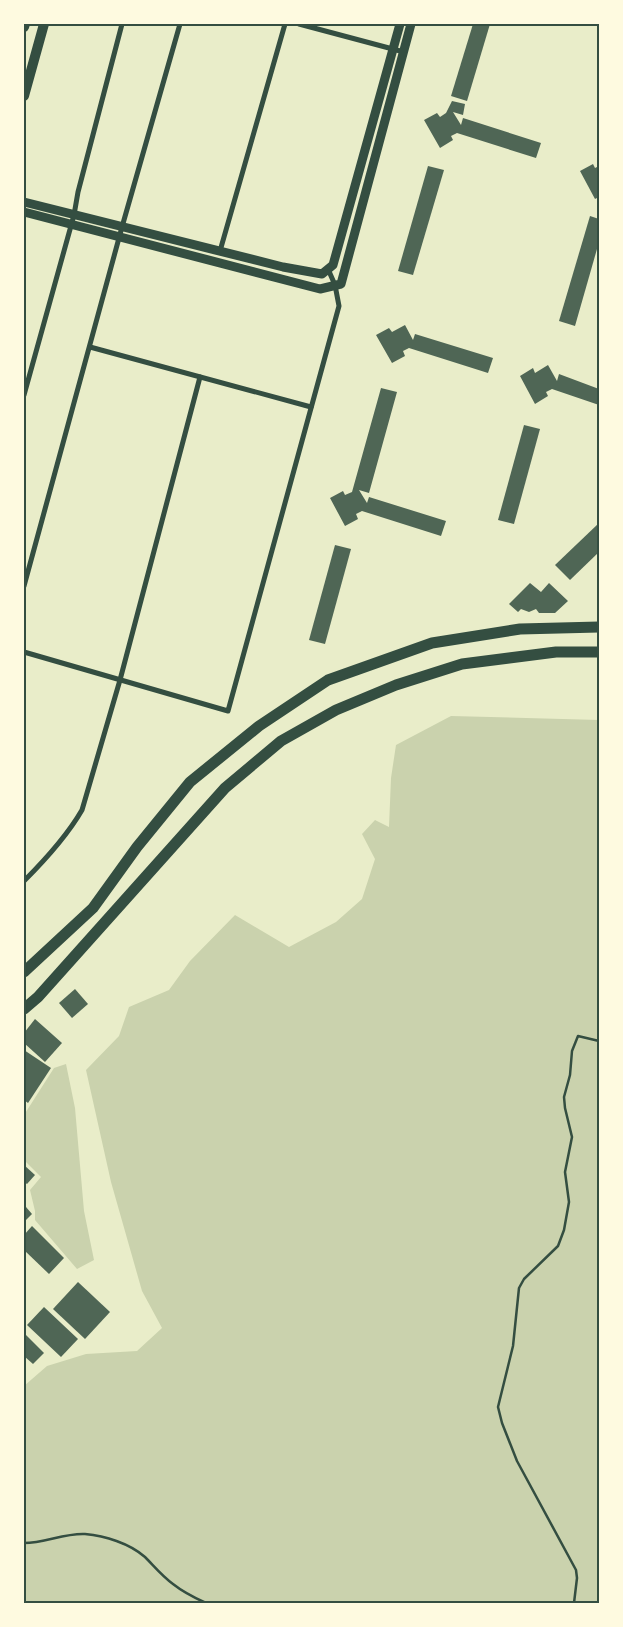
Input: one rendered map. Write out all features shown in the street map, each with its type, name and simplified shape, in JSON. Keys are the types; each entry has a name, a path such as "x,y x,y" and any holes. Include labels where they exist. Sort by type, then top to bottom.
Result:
{"main road":[{"path":"24,96 44,24"},
{"path":"24,972 93,908 137,847 190,782 259,726 328,680 432,643 520,629 599,627"},
{"path":"24,1009 38,997 225,788 281,741 336,710 396,685 462,664 556,652 599,652"}],"street":[{"path":"24,395 74,214 78,192 122,24"},
{"path":"24,586 122,226 180,24"},
{"path":"220,251 285,24"},
{"path":"300,24 404,52"},
{"path":"24,202 283,267 322,274 333,266 400,24"},
{"path":"24,212 320,289 341,284 411,24"},
{"path":"24,652 228,711 339,306 335,285 328,269"},
{"path":"90,346 311,407"},
{"path":"24,881 42,863 72,826 82,810 120,680 200,377"}],"path":[{"path":"574,1603 576,1570 517,1461 498,1407 513,1346 519,1288 524,1279 558,1246 564,1230 569,1202 565,1172 572,1137 564,1097 570,1075 572,1050 578,1036 599,1041"},
{"path":"24,1543 43,1542 74,1534 98,1536 119,1542 144,1556 174,1586 206,1603"}],"green space":[{"path":"451,716 599,720 599,1603 24,1603 24,1386 47,1366 86,1354 137,1351 162,1328 142,1291 111,1182 86,1070 119,1036 129,1007 169,990 190,961 235,915 289,947 336,922 362,899 375,859 362,834 375,820 389,827 391,778 396,745"},
{"path":"66,1064 75,1108 84,1211 94,1260 77,1269 35,1220 30,1190 41,1177 24,1160 24,1115 54,1068"}],"building":[{"path":"473,24 490,24 467,101 451,96"},
{"path":"452,101 465,104 463,115 453,112 461,125 463,118 541,143 536,158 457,133 451,136 453,140 440,148 424,120 437,113 440,117 446,113"},
{"path":"593,164 595,168 599,166 599,197 595,199 580,171"},
{"path":"428,166 444,170 413,275 398,271"},
{"path":"590,216 599,219 599,242 575,326 559,321"},
{"path":"405,325 413,340 415,334 493,358 488,373 409,348 403,351 405,356 392,363 376,335 389,328 392,332"},
{"path":"548,365 557,381 559,374 599,389 599,405 552,389 546,392 548,396 535,404 520,376 533,368 535,373"},
{"path":"381,388 397,392 369,493 359,490 367,503 369,497 446,521 441,536 362,511 356,514 358,519 345,526 330,498 343,491 345,495 352,492"},
{"path":"524,425 540,429 514,524 498,520"},
{"path":"599,523 599,552 570,580 555,565"},
{"path":"335,545 351,549 325,644 309,640"},
{"path":"530,583 541,592 549,583 568,601 555,613 539,613 536,609 529,612 521,609 518,612 509,604"},
{"path":"75,989 88,1004 72,1018 59,1003"},
{"path":"35,1019 62,1043 45,1062 24,1043 24,1033"},
{"path":"24,1050 51,1068 28,1103 24,1100"},
{"path":"24,1165 35,1175 27,1184 24,1182"},
{"path":"26,1207 32,1214 24,1222 24,1209"},
{"path":"32,1226 64,1258 49,1274 24,1250 24,1235"},
{"path":"78,1282 110,1312 85,1339 53,1309"},
{"path":"44,1307 78,1339 61,1357 27,1325"},
{"path":"26,1335 44,1353 33,1364 24,1356 24,1338"}]}
